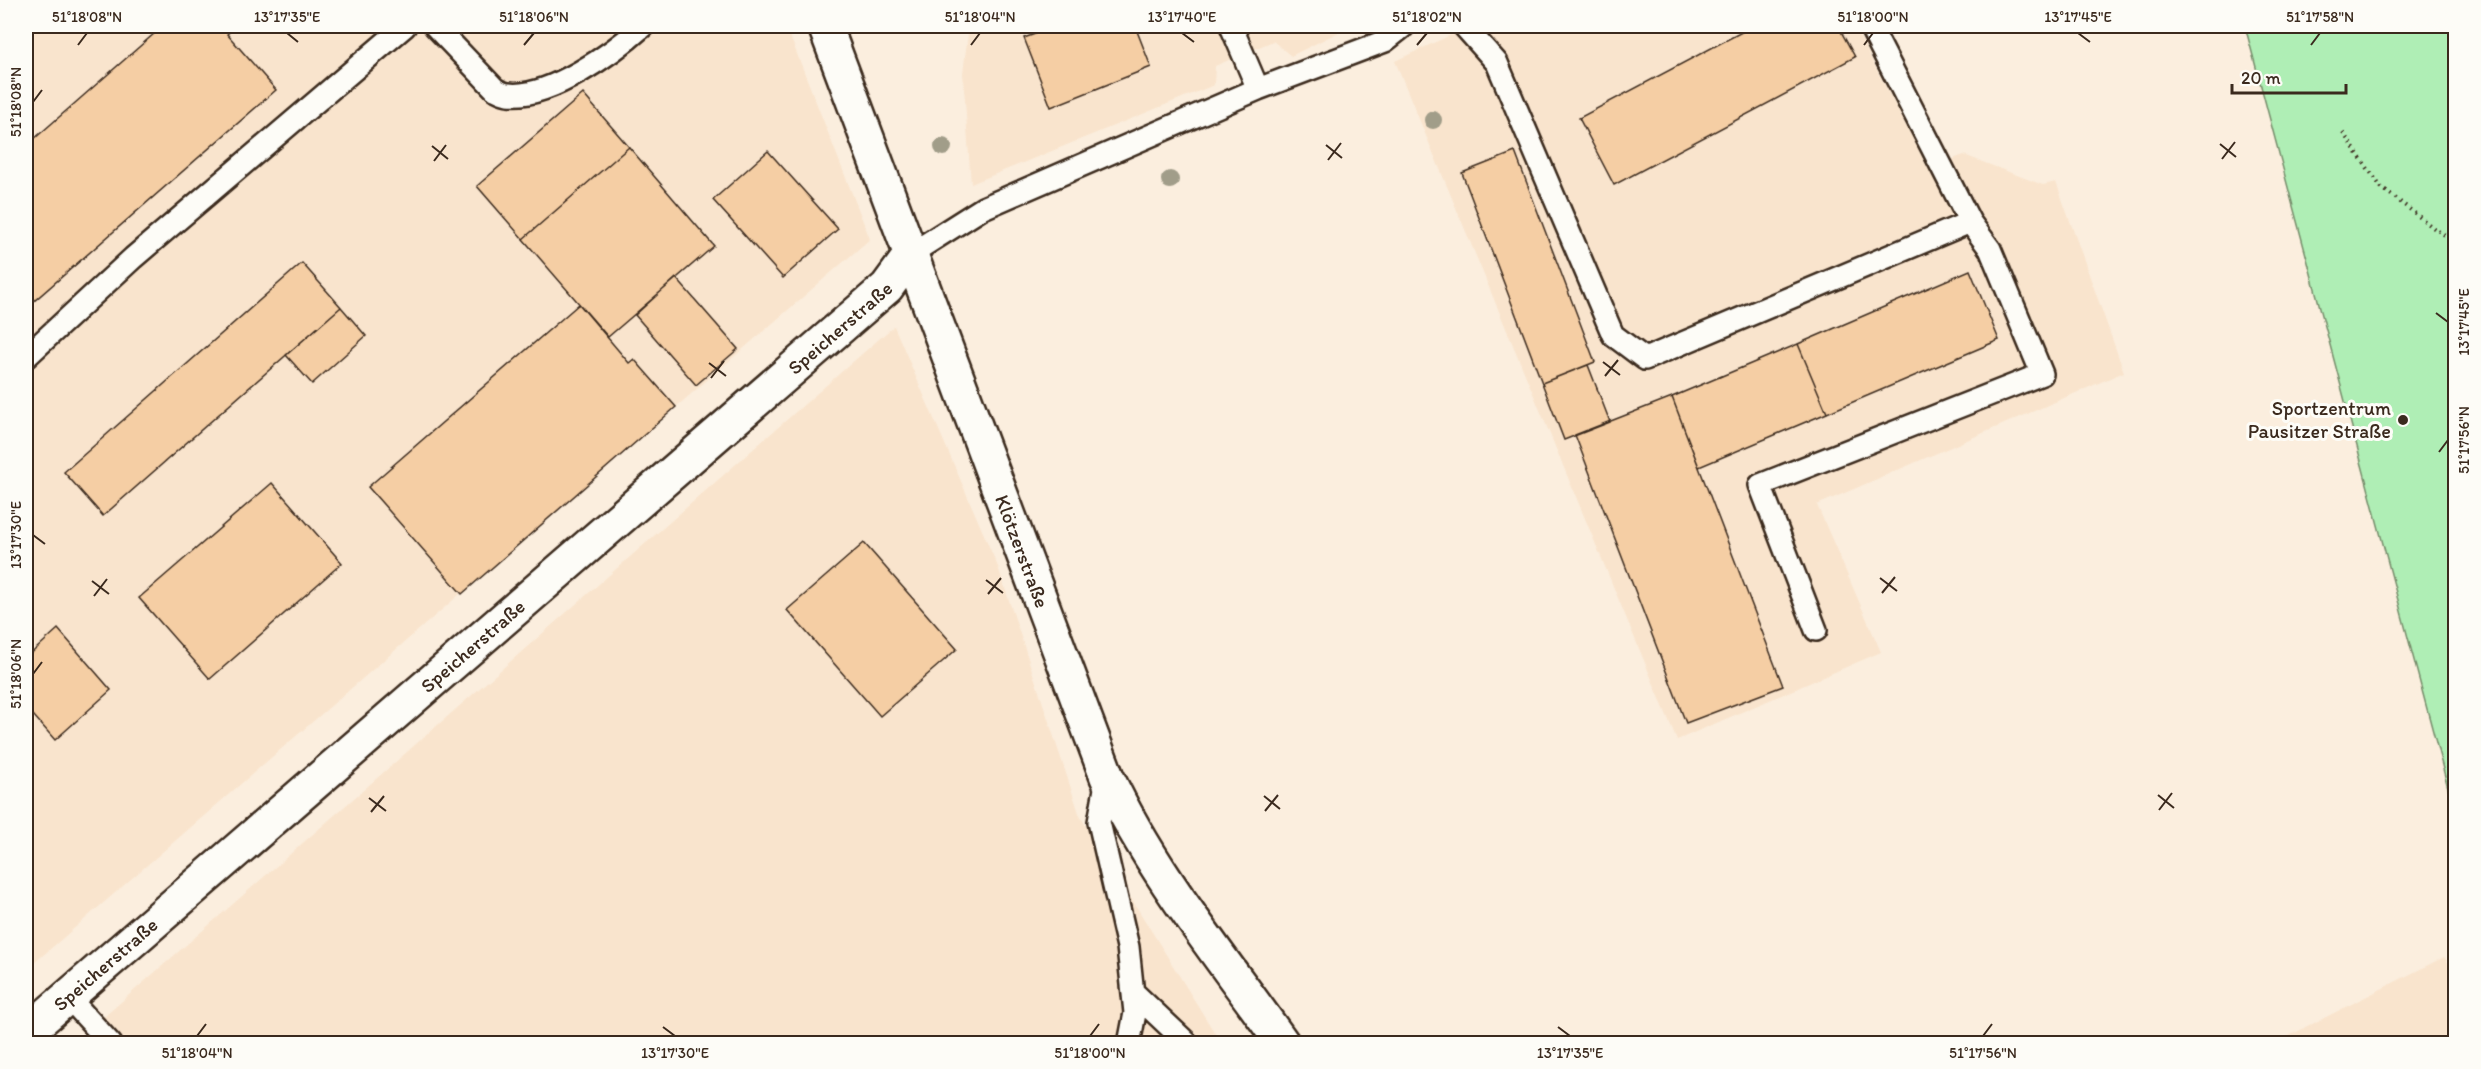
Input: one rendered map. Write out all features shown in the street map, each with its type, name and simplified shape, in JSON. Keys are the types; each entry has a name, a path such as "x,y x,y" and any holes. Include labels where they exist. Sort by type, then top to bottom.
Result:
{"street":[{"name":"Klötzerstraße","path":"825,26 1107,777 1120,806 1171,887 1283,1044"},
{"name":"Speicherstraße","path":"26,1033 887,287 912,253"}],"lane":[{"path":"26,357 133,258 405,26"},
{"path":"435,26 495,89 508,94 539,90 598,62 643,26"},
{"path":"1231,26 1258,89"},
{"path":"912,253 983,208 1258,89 1385,41 1404,26"},
{"path":"1464,26 1497,63 1613,335 1645,359 1970,222"},
{"path":"1816,630 1760,484 2042,374 1990,249 1970,222 1870,26"},
{"path":"1107,777 1099,822 1128,947 1135,1013 1130,1044"},
{"path":"1133,992 1188,1044"},
{"path":"68,998 111,1044"}],"path":[{"path":"2343,133 2381,187 2434,229 2456,242"}],"shaded area":[{"path":"26,26 786,26 870,239 26,970"},
{"path":"969,26 1351,26 1291,56 1273,41 1215,66 1214,85 971,184 963,73"},
{"path":"1470,26 1854,26 1928,168 1964,155 2043,185 2056,182 2124,372 1817,505 1881,652 1677,740 1395,61"},
{"path":"894,326 998,567 1080,816 1221,1043 73,1044"},
{"path":"2444,957 2455,971 2455,1043 2275,1043"}],"green space":[{"name":"Sportzentrum Pausitzer Straße","path":"2245,26 2455,26 2455,814"}],"building":[{"path":"163,26 236,26 227,34 276,90 26,308 26,146"},
{"path":"1057,26 1135,26 1151,67 1051,107 1024,38"},
{"path":"1753,26 1838,26 1855,57 1614,185 1579,118"},
{"path":"583,94 629,147 523,239 477,186"},
{"path":"629,147 714,246 608,337 523,239"},
{"path":"768,151 838,229 783,278 713,200"},
{"path":"1515,152 1595,362 1542,383 1462,173"},
{"path":"302,263 341,307 103,516 64,472"},
{"path":"1970,270 1999,340 1827,413 1798,344"},
{"path":"676,278 738,349 696,385 635,315"},
{"path":"579,304 629,363 634,359 676,407 462,594 368,487"},
{"path":"341,307 366,336 312,384 286,355"},
{"path":"1798,344 1827,413 1699,467 1672,397"},
{"path":"1588,365 1610,422 1564,440 1542,383"},
{"path":"1672,397 1783,686 1686,723 1575,435"},
{"path":"272,483 342,563 210,679 139,598"},
{"path":"864,543 957,649 880,716 787,610"},
{"path":"58,629 111,690 55,740 26,707 26,658"}],"place":[{"name":"Sportzentrum Pausitzer Straße","path":"2403,420"}]}
